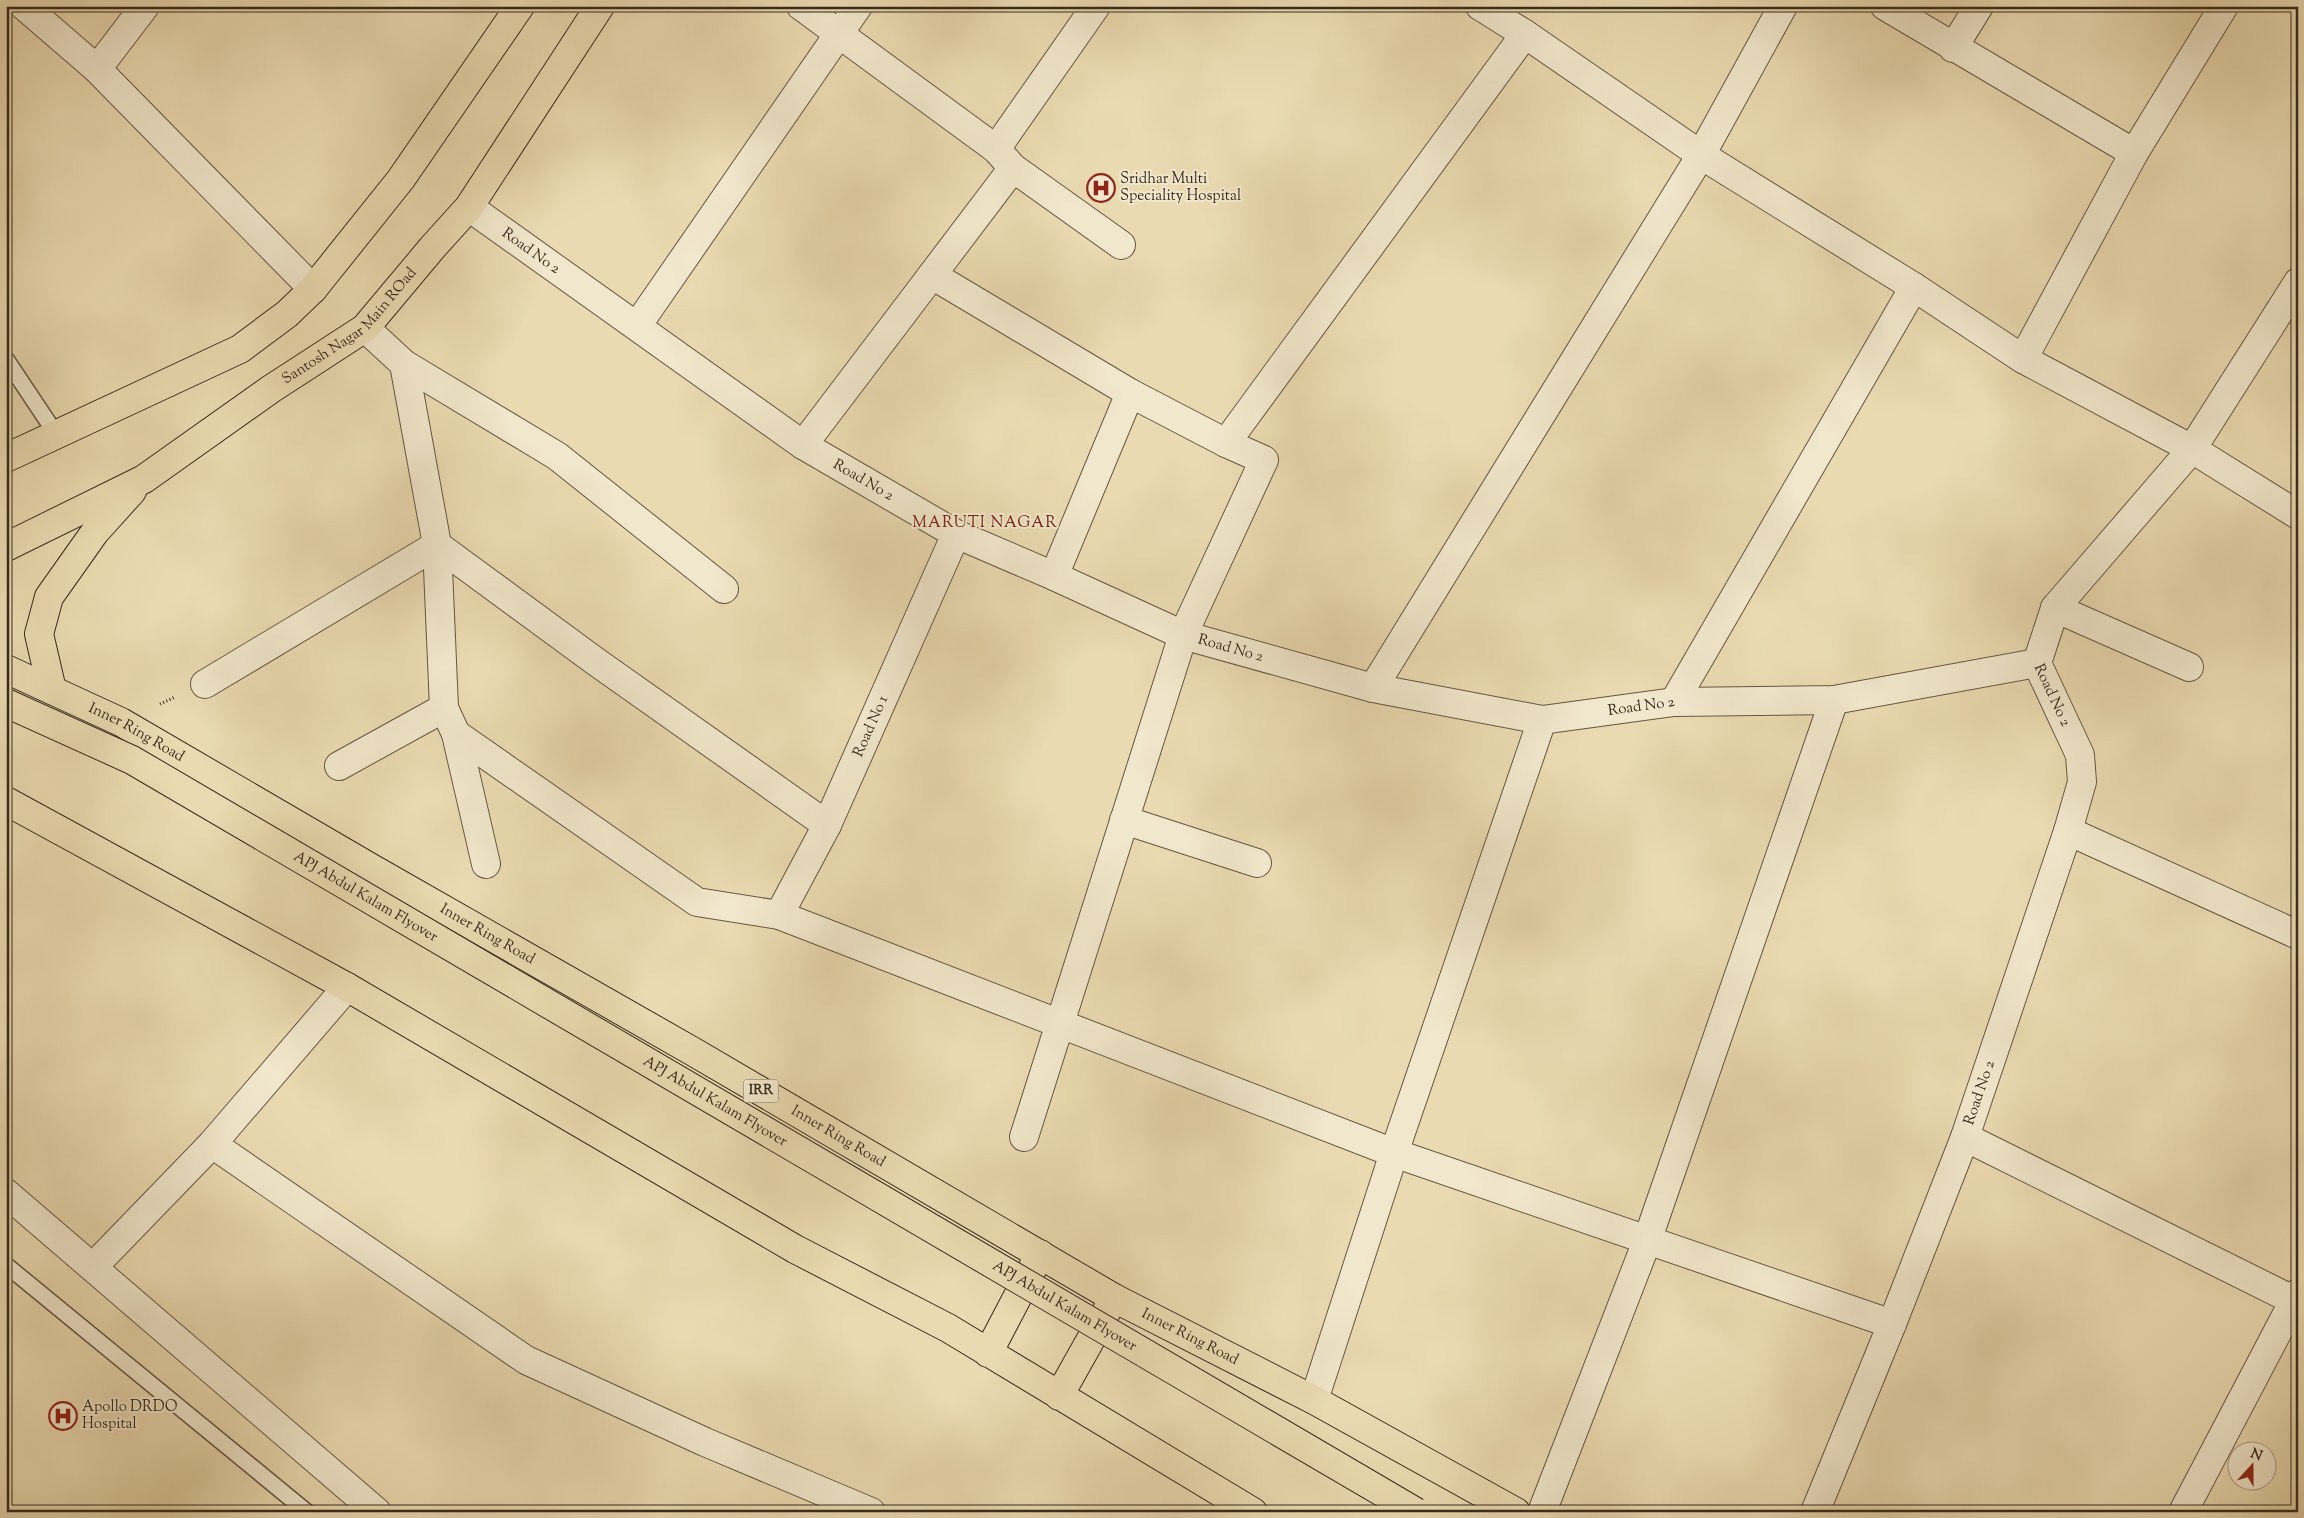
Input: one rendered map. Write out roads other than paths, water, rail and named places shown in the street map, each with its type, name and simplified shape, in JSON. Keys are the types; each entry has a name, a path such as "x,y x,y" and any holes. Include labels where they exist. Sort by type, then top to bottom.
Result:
{"main road":[{"path":"6,458 240,348 287,314 313,289 402,179 520,6"},
{"name":"Santosh Nagar Main ROad","path":"6,547 144,479 271,389 365,328 469,207 600,6"},
{"path":"52,690 39,634 49,597 94,532 144,479"},
{"name":"Inner Ring Road","path":"6,670 121,722 390,879 692,1051 1114,1298 1314,1400 1516,1512"},
{"name":"APJ Abdul Kalam Flyover","path":"6,703 132,760 1416,1512"},
{"path":"6,800 347,987 795,1249 948,1328 1253,1512"},
{"path":"988,1353 1040,1254"},
{"path":"1059,1396 1114,1298"}],"street":[{"path":"24,6 97,69 313,289"},
{"path":"97,69 145,6"},
{"path":"802,6 1121,245"},
{"path":"637,326 841,34 858,6"},
{"path":"803,445 932,275 1005,159 1096,6"},
{"path":"1480,6 1525,34 1701,155 1914,287 2023,359 2192,449 2298,515"},
{"path":"1373,688 1701,155 1783,6"},
{"path":"1885,6 1953,48 2134,153"},
{"path":"1953,48 1979,6"},
{"path":"2023,359 2134,153 2224,6"},
{"path":"1226,443 1525,34"},
{"name":"Road No 2","path":"469,207 803,445 956,534 1054,576 1183,636 1373,688 1542,720 1674,702 1834,700 2037,663 2080,754 2082,782 2068,830 1965,1137 1892,1324 1815,1512"},
{"path":"932,275 1130,393 1226,443 1264,460 1183,636 1024,1137"},
{"path":"2037,663 2055,608 2192,449 2298,282"},
{"path":"1674,702 1914,287"},
{"path":"365,328 404,364 557,456 724,589"},
{"path":"404,364 437,545 444,708 456,734 486,864"},
{"path":"1054,576 1130,393"},
{"name":"Road No 1","path":"779,915 827,825 956,534"},
{"path":"205,684 437,545"},
{"path":"437,545 595,661 827,825"},
{"path":"2055,608 2189,667"},
{"path":"1542,1512 1647,1241 1834,700"},
{"path":"340,766 444,708"},
{"path":"1314,1400 1394,1153 1542,720"},
{"path":"456,734 697,902 779,915 1394,1153 1892,1324"},
{"path":"1124,820 1258,863"},
{"path":"2068,830 2298,934"},
{"path":"93,1267 212,1144 347,987"},
{"path":"1965,1137 2296,1297 2183,1512"},
{"path":"212,1144 526,1360 705,1442 871,1512"},
{"path":"6,1193 377,1512"}],"lane":[{"path":"6,359 56,434"},
{"path":"6,1265 307,1512"}],"place":[{"name":"Sridhar Multi Speciality Hospital","path":"1101,188"},
{"name":"Apollo DRDO Hospital","path":"63,1416"}],"district":[{"name":"MARUTI NAGAR","path":"985,523"}]}
